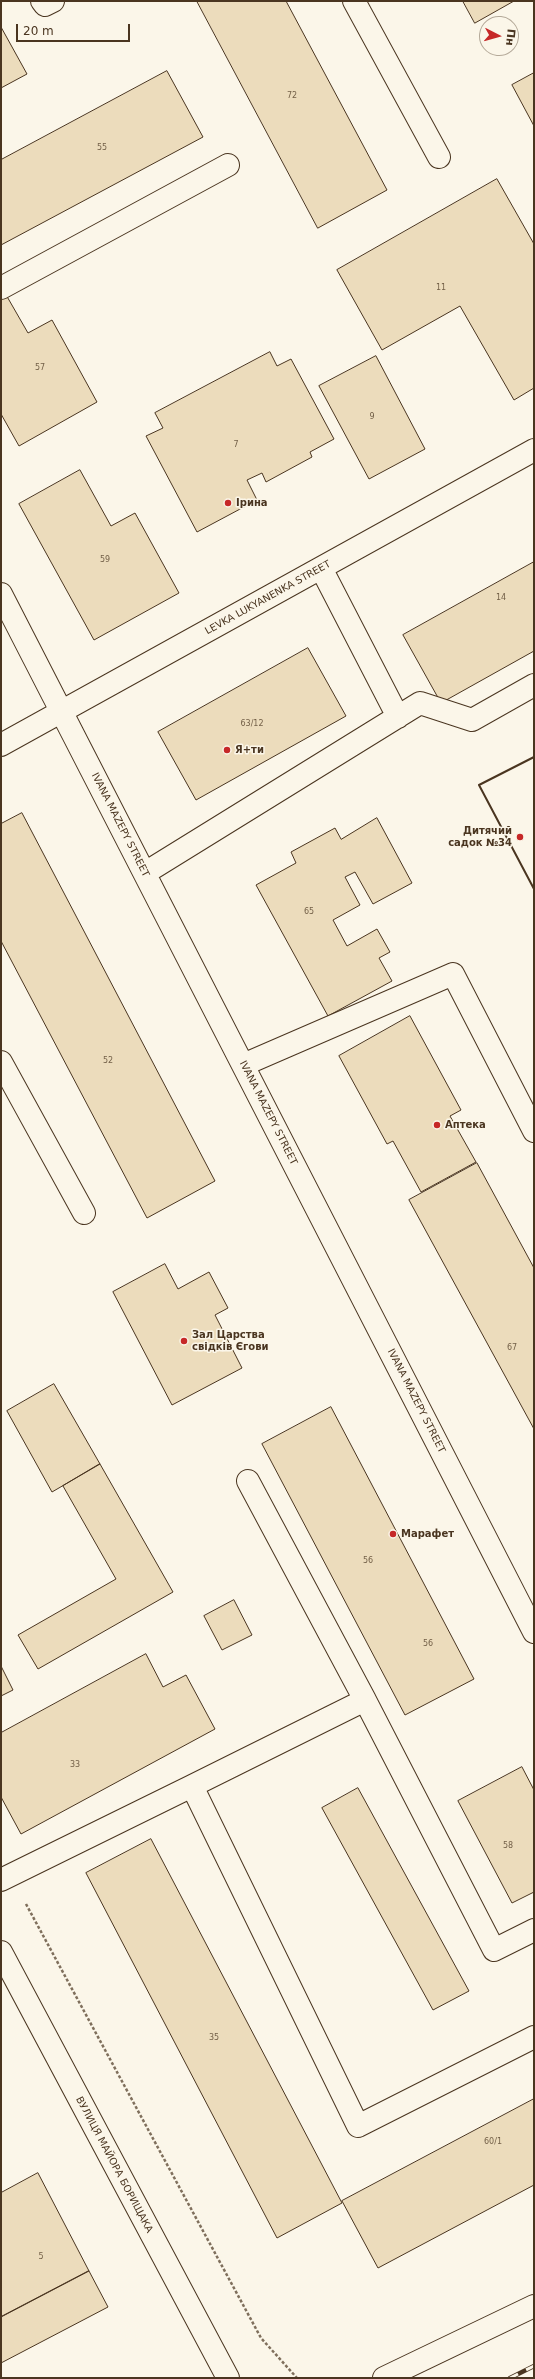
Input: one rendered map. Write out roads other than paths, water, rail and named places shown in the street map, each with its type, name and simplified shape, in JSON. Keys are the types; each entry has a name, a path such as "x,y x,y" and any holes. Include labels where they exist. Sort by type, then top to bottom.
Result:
{"street":[{"path":"42,1 45,5 53,1"},
{"path":"354,1 439,157"},
{"path":"1,288 228,165"},
{"name":"LEVKA LUKYANENKA STREET","path":"1,745 534,450"},
{"path":"321,568 398,717"},
{"name":"IVANA MAZEPY STREET","path":"1,594 534,1632"},
{"path":"145,873 420,703 472,720 534,685"},
{"path":"243,1065 452,974 534,1131"},
{"path":"1,1062 84,1213"},
{"path":"248,1481 365,1700 494,1950 534,1930"},
{"path":"6,1878 365,1700"},
{"path":"192,1786 358,2126 534,2038"},
{"name":"ВУЛИЦЯ МАЙОРА БОРИЩАКА","path":"1,1952 228,2378"},
{"path":"384,2378 534,2306"}],"railway":[{"path":"510,2378 534,2366"}],"place":[{"name":"Ірина","path":"228,503"},
{"name":"Я+ти","path":"227,750"},
{"name":"Дитячий садок №34","path":"520,837"},
{"name":"Аптeка","path":"437,1125"},
{"name":"Зал Царства свідків Єгови","path":"184,1341"},
{"name":"Марафет","path":"393,1534"}]}
